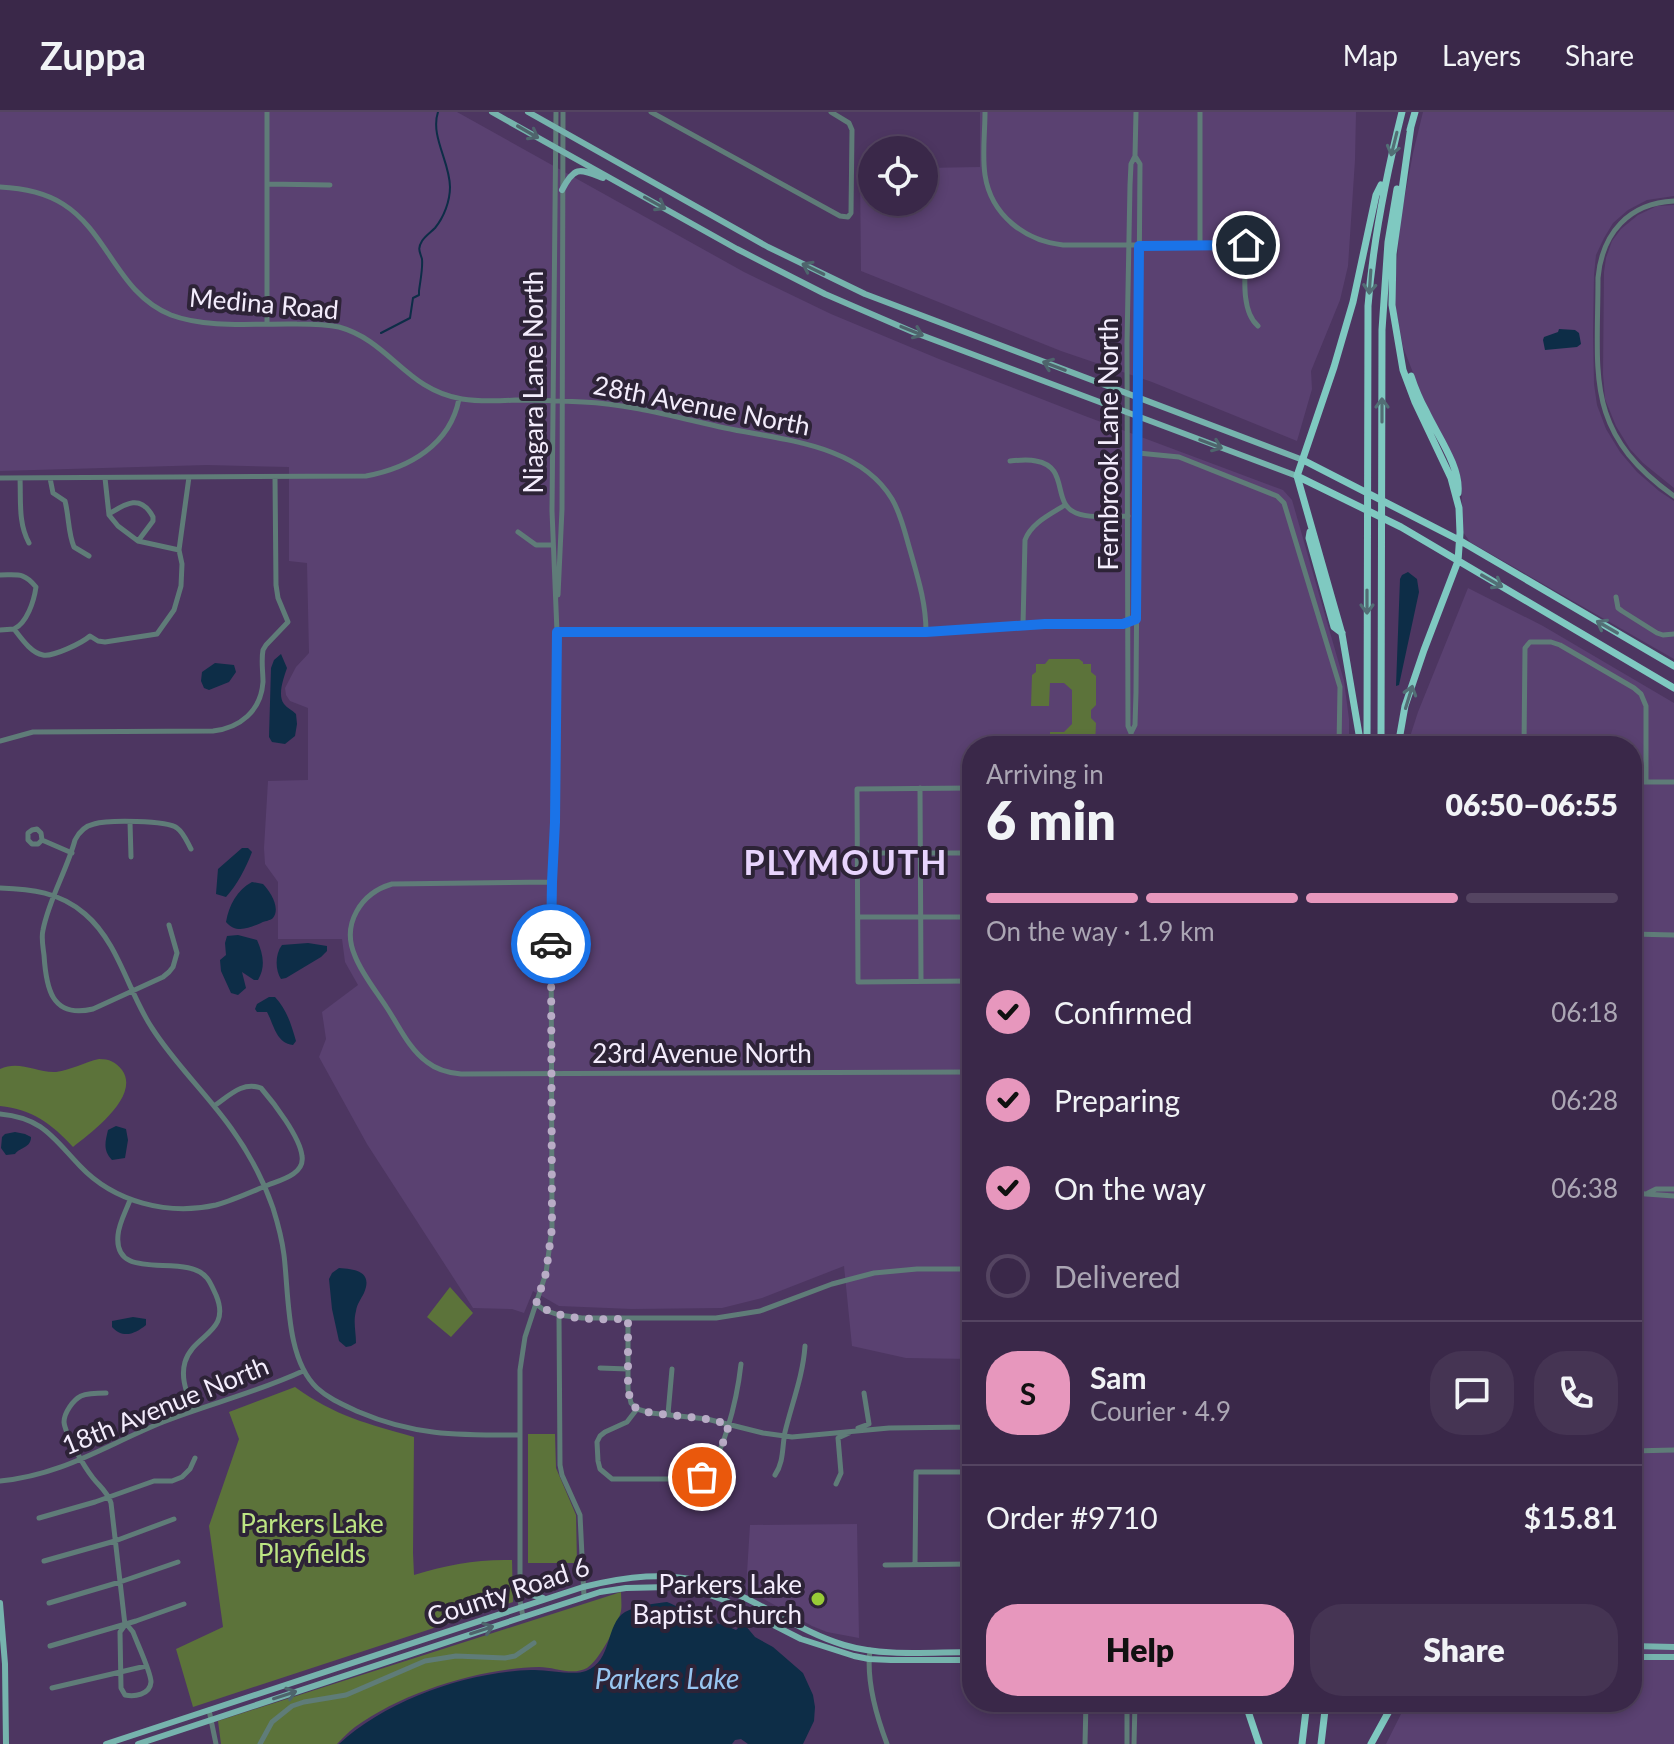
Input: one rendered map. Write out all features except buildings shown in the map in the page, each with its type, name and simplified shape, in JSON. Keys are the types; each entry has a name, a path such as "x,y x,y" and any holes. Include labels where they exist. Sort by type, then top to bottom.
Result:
{"highway":[{"path":"1364,736 1368,306 1372,258 1386,177 1402,112"},
{"path":"1381,736 1382,330 1388,242 1398,181 1415,112"},
{"path":"1400,736 1405,706 1458,561 1460,533 1457,499 1451,478 1403,370 1392,305 1393,254 1411,126"},
{"path":"1362,736 1342,634 1297,476 1353,302 1376,195 1386,177"},
{"path":"1303,460 1459,540 1674,666"},
{"path":"1297,476 1401,527 1674,688"},
{"path":"1248,1712 1259,1744"},
{"path":"1302,1744 1306,1712"},
{"path":"1321,1744 1325,1712"},
{"path":"1371,1744 1389,1712"}],"main road":[{"path":"492,112 749,256 839,300 913,332 1297,476"},
{"path":"528,112 768,247 831,278 903,309 1303,460"},
{"path":"562,190 570,176 581,170 621,184"},
{"name":"County Road 6","path":"106,1744 547,1598 618,1579 644,1576 710,1584 830,1640 852,1647 904,1652 962,1652"},
{"path":"520,1584 532,1595 547,1598"},
{"name":"County Road 6","path":"138,1744 584,1597 626,1588 669,1587 704,1593 801,1639 869,1659 962,1660"},
{"path":"0,1603 6,1741"},
{"path":"1642,1646 1674,1647"},
{"path":"1642,1657 1674,1657"}],"street":[{"path":"267,112 267,324"},
{"path":"556,112 559,130"},
{"path":"559,130 563,112"},
{"path":"651,112 806,199 848,217 852,193 851,126 831,112"},
{"path":"985,112 987,185 997,206 1014,226 1025,234 1050,243 1246,245 1245,296 1250,319 1258,326"},
{"name":"Fernbrook Lane North","path":"1131,736 1128,726 1128,246 1136,112"},
{"path":"1200,112 1200,246"},
{"name":"Niagara Lane North","path":"519,1435 521,1357 546,1273 552,1237 552,882 557,632 553,545 554,147 559,130"},
{"name":"Niagara Lane North","path":"556,616 561,545 563,401 562,152 559,130"},
{"name":"Fernbrook Lane North","path":"1131,733 1135,725 1138,453 1140,164 1135,156"},
{"path":"267,184 330,185"},
{"name":"Medina Road","path":"0,187 35,191 63,204 86,224 132,288 169,314 198,322 325,324 351,331 376,345 426,387 459,399"},
{"path":"1674,201 1651,204 1635,212 1620,223 1606,243 1598,278 1598,371 1602,403 1617,440 1642,471 1674,496"},
{"path":"0,478 366,476 406,464 439,441 453,420 459,399"},
{"name":"28th Avenue North","path":"459,399 596,402 836,452 873,476 883,486 898,512 925,605 926,632"},
{"path":"1138,453 1193,462 1277,496 1284,503 1337,674 1340,687 1339,736"},
{"path":"1010,461 1039,461 1052,468 1060,481 1065,505 1080,515 1128,516"},
{"path":"14,629 29,646 46,655 64,650 90,636 105,642 157,634 176,604 181,586 179,550 189,477"},
{"path":"0,741 33,732 223,730 241,723 254,709 262,691 263,650 288,622 276,585 275,477"},
{"path":"20,478 23,532 29,543"},
{"path":"50,478 51,491 65,501 72,544 89,556"},
{"path":"105,478 109,515 118,526 138,541 179,550"},
{"path":"109,515 129,502 139,503 149,510 153,521 138,541"},
{"path":"1023,625 1027,534 1035,524 1065,505"},
{"path":"518,532 536,545 561,545"},
{"path":"0,575 22,575 36,587 20,627 0,630"},
{"path":"1616,597 1618,608 1622,611 1657,633 1674,634"},
{"path":"557,632 926,632 1023,625 1123,624 1136,619"},
{"path":"1524,736 1525,648 1527,643 1560,645 1641,694 1646,706 1646,782"},
{"path":"1642,782 1674,782"},
{"path":"920,788 921,981"},
{"path":"962,788 857,789 858,982 962,981"},
{"path":"130,822 131,857"},
{"path":"169,925 177,953 173,967 163,977 84,1011 60,1005 50,994 46,985 43,929 78,834 91,825 161,822 176,827 191,849"},
{"path":"42,840 72,853"},
{"path":"858,853 962,853"},
{"name":"23rd Avenue North","path":"552,882 392,884 375,891 361,904 352,922 351,943 358,963 412,1047 433,1067 461,1074 962,1072"},
{"path":"0,888 33,890 55,896 74,905 97,925 163,1045 243,1144 265,1187 279,1229 293,1341 303,1371"},
{"path":"858,917 962,917"},
{"path":"1642,934 1674,935"},
{"path":"0,1114 21,1118 45,1129 103,1186 130,1200 167,1208 217,1204 265,1187 299,1169 301,1151 282,1115 261,1088 250,1085 240,1088 214,1106"},
{"path":"1647,1193 1656,1189 1674,1189"},
{"path":"1642,1193 1674,1196"},
{"path":"130,1200 118,1232 118,1246 126,1258 138,1265 178,1265 195,1269 209,1279 219,1303 215,1326 191,1350 184,1364 184,1384 193,1411"},
{"path":"536,1304 559,1315 594,1319 706,1318 738,1315 776,1306 832,1284 874,1273 962,1269"},
{"path":"559,1315 560,1465 580,1515 584,1597"},
{"path":"628,1319 629,1397 637,1409 707,1419 784,1437 854,1430 962,1427"},
{"path":"775,1475 781,1466 784,1437 801,1380 805,1346"},
{"path":"637,1409 627,1422 605,1432 597,1442 600,1469 612,1479 702,1477 708,1472 724,1441 741,1364"},
{"path":"600,1368 628,1369"},
{"path":"668,1414 672,1369"},
{"name":"18th Avenue North","path":"0,1481 35,1476 81,1460 193,1411 257,1391 303,1371 327,1396 367,1416 390,1423 459,1436 519,1435"},
{"path":"106,1393 77,1399 66,1414 65,1425 81,1460 109,1497 125,1625 120,1632 121,1688 125,1695 133,1697 147,1691 151,1683 132,1628 125,1625"},
{"path":"836,1484 841,1473 838,1438 869,1424 864,1393"},
{"path":"519,1435 523,1617"},
{"path":"1642,1451 1674,1450"},
{"path":"39,1518 154,1481 172,1481 187,1474 195,1458"},
{"path":"915,1565 916,1472 962,1472"},
{"path":"44,1561 115,1541 174,1519"},
{"path":"49,1603 178,1562"},
{"path":"885,1565 962,1564"},
{"path":"50,1646 184,1604"},
{"path":"260,1744 272,1722 292,1706 346,1695 425,1661 456,1656 505,1658 515,1656 534,1643"},
{"path":"870,1650 875,1706 887,1744"},
{"path":"52,1688 146,1666"},
{"path":"209,1710 216,1744"},
{"path":"1085,1744 1086,1712"},
{"path":"1127,1712 1127,1744"},
{"path":"1134,1744 1135,1712"}],"shaded area":[{"path":"0,112 457,112 744,272 831,314 1085,416 1283,490 1292,500 1344,681 1349,736 962,736 962,1359 906,1358 852,1346 844,1266 762,1298 722,1308 559,1306 533,1291 524,1313 512,1309 473,1308 367,1144 319,1057 326,1039 322,1012 358,985 345,962 342,939 278,939 278,882 265,864 268,781 308,780 308,708 290,701 285,688 296,667 309,653 307,563 289,561 289,467 207,465 0,471"},
{"path":"980,112 1356,112 1348,266 1340,300 1311,371 1312,389 1297,441 861,271 860,216 938,216 938,168 980,167"},
{"path":"1423,112 1674,112 1674,196 1647,200 1628,210 1613,223 1604,238 1596,255 1593,334 1594,384 1597,405 1606,429 1637,472 1674,501 1674,659 1470,542 1463,532 1461,477 1403,347 1394,299 1400,222"},
{"path":"1674,205 1674,488 1630,449 1605,399 1603,374 1604,272 1612,241 1638,215 1657,206"},
{"path":"1468,588 1543,626 1674,703 1674,1744 1386,1744 1402,1712 1642,1712 1642,736 1410,736"},
{"path":"857,1524 859,1638 812,1626 746,1589 750,1525"}],"green space":[{"path":"1049,659 1079,659 1083,664 1091,664 1091,672 1096,676 1096,705 1091,710 1091,718 1096,723 1095,736 1050,736 1050,732 1064,732 1072,724 1072,690 1064,683 1050,683 1049,706 1031,706 1032,675 1036,672 1036,664 1045,664"},
{"path":"99,1059 112,1062 122,1070 126,1080 125,1091 111,1113 73,1147 41,1119 22,1110 0,1106 0,1069 21,1066 56,1072"},
{"path":"450,1287 473,1313 451,1337 427,1317"},
{"name":"Parkers Lake Playfields","path":"295,1387 338,1412 414,1437 414,1575 462,1563 512,1560 513,1602 193,1707 176,1649 223,1627 209,1526 239,1439 229,1412"},
{"path":"528,1434 555,1434 556,1468 576,1515 577,1563 528,1563"},
{"path":"621,1592 621,1611 612,1633 587,1668 569,1671 516,1668 443,1684 374,1714 337,1744 221,1744 218,1721"}],"water":[{"path":"1559,329 1575,330 1579,333 1581,344 1545,350 1544,337"},
{"path":"1408,572 1417,579 1419,592 1399,685 1396,686 1400,579"},
{"path":"281,654 287,668 281,696 285,705 296,714 297,724 295,736 285,744 272,742 269,737 271,668"},
{"path":"215,663 234,665 236,672 229,682 209,690 204,688 201,681 202,672"},
{"path":"242,848 252,852 241,876 226,897 216,894 218,869"},
{"path":"252,882 263,884 269,891 274,900 275,914 272,919 252,927 234,928 226,922 229,910 238,894"},
{"path":"238,935 257,940 263,965 258,980 242,972 246,988 238,995 231,993 221,971 220,960 226,955 227,936"},
{"path":"308,943 327,946 327,951 281,979 277,962 282,945"},
{"path":"275,997 286,1012 296,1041 293,1045 279,1037 267,1012 257,1012 255,1009 257,1004"},
{"path":"116,1126 126,1129 128,1140 125,1158 112,1160 106,1143 108,1130"},
{"path":"15,1132 31,1137 31,1141 15,1154 6,1155 1,1148 2,1137"},
{"path":"339,1268 357,1271 366,1280 355,1315 356,1343 346,1347 339,1341 329,1279"},
{"path":"133,1317 146,1319 146,1325 129,1334 120,1333 112,1327 112,1321"},
{"name":"Parkers Lake","path":"667,1602 697,1618 736,1630 745,1625 755,1637 773,1647 803,1673 815,1707 814,1721 803,1744 748,1744 741,1739 732,1744 339,1744 380,1714 454,1683 506,1672 586,1671 601,1659 614,1625 625,1612"}],"waterway":[{"path":"381,333 410,318 413,298 419,295 420,246 438,224 448,203 449,178 436,130 438,112"}],"way so far":[{"path":"551,944 552,1228 546,1273 536,1304 559,1315 628,1319 628,1389 631,1403 637,1409 729,1424 724,1441 708,1472 702,1477"}],"place":[{"name":"Parkers Lake Baptist Church","path":"818,1599"}],"district":[{"name":"PLYMOUTH","path":"846,861"}],"route":[{"path":"551,944 557,632 926,632 1045,624 1123,624 1136,619 1139,246 1246,245"}]}
